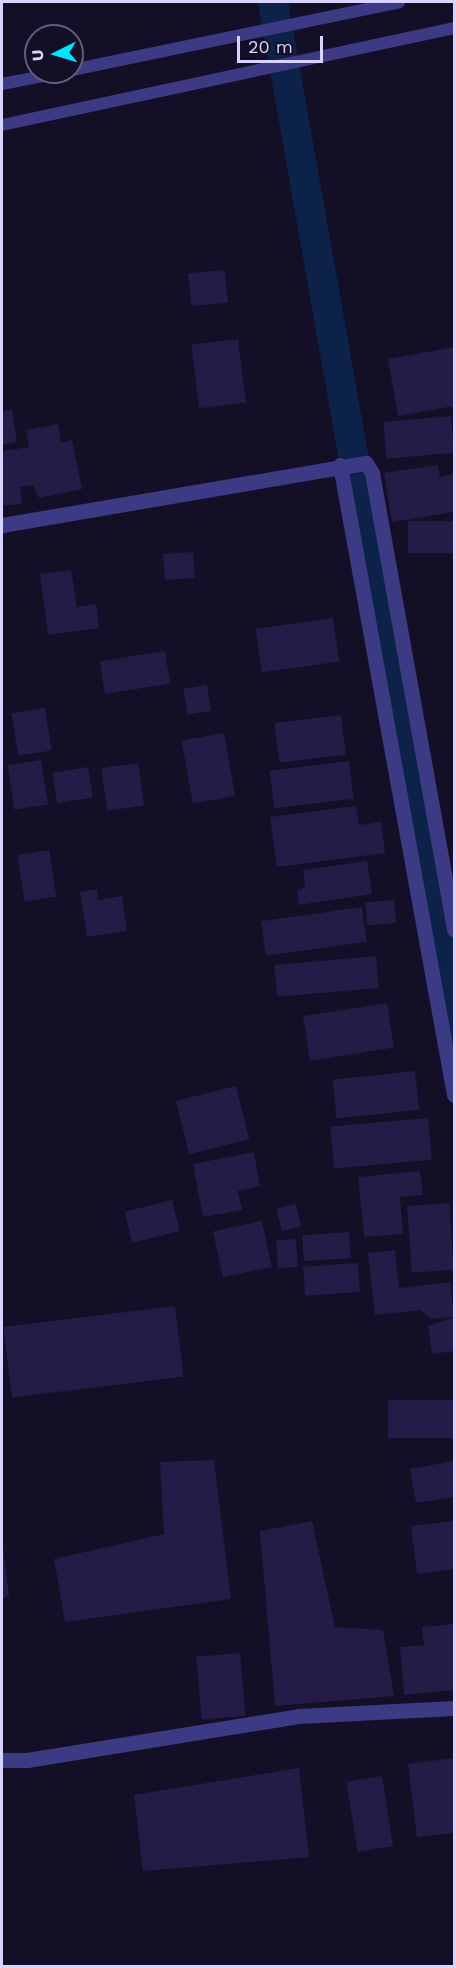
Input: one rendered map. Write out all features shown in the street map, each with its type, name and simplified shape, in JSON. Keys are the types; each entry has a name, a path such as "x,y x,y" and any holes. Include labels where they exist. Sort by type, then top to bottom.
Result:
{"street":[{"path":"2,525 361,461 372,473 454,930"},
{"path":"340,465 454,1095"},
{"path":"2,1760 27,1760 298,1716 454,1708"}],"lane":[{"path":"84,67 399,2"},
{"path":"2,125 454,28"},
{"path":"2,84 24,80"}],"building":[{"path":"225,270 228,303 191,306 188,273"},
{"path":"238,339 246,403 199,408 191,345"},
{"path":"454,347 454,406 398,416 388,359"},
{"path":"12,410 17,442 2,445 2,411"},
{"path":"451,416 454,453 386,459 383,422"},
{"path":"58,424 61,443 72,440 82,489 39,498 33,485 20,487 22,504 2,506 2,451 29,447 26,430"},
{"path":"438,465 440,477 454,474 454,512 392,522 384,473"},
{"path":"408,521 454,521 454,553 408,553"},
{"path":"193,552 195,578 165,580 163,554"},
{"path":"71,570 77,607 96,604 99,628 48,635 40,574"},
{"path":"333,618 339,662 262,672 256,629"},
{"path":"165,651 170,684 105,694 100,661"},
{"path":"207,685 211,711 187,714 183,689"},
{"path":"45,708 52,750 18,756 11,713"},
{"path":"341,715 346,755 279,763 274,723"},
{"path":"224,733 235,796 193,803 182,740"},
{"path":"41,760 48,804 14,810 7,765"},
{"path":"349,761 354,799 274,808 270,771"},
{"path":"138,763 144,806 107,811 101,768"},
{"path":"88,767 93,798 57,803 52,773"},
{"path":"356,806 359,825 381,822 385,853 277,867 270,817"},
{"path":"49,850 56,896 25,901 17,855"},
{"path":"367,861 372,894 299,905 297,891 305,887 303,870"},
{"path":"97,889 98,900 122,896 127,931 87,937 80,892"},
{"path":"394,900 396,923 367,925 365,903"},
{"path":"362,907 367,942 266,956 261,921"},
{"path":"376,956 379,988 277,997 274,965"},
{"path":"387,1003 394,1047 310,1061 303,1016"},
{"path":"415,1071 419,1110 337,1118 332,1080"},
{"path":"236,1086 249,1139 189,1154 176,1101"},
{"path":"428,1118 432,1160 334,1168 330,1127"},
{"path":"254,1152 260,1186 238,1191 242,1210 203,1217 193,1164"},
{"path":"420,1171 423,1195 400,1197 403,1234 364,1237 358,1177"},
{"path":"172,1200 180,1231 132,1243 124,1212"},
{"path":"449,1203 454,1270 412,1273 407,1206"},
{"path":"296,1204 301,1226 282,1231 277,1208"},
{"path":"262,1221 272,1267 223,1277 213,1231"},
{"path":"349,1232 351,1258 304,1261 302,1235"},
{"path":"296,1239 298,1267 278,1268 276,1240"},
{"path":"395,1250 399,1288 450,1282 454,1317 430,1319 421,1310 375,1315 368,1253"},
{"path":"358,1263 360,1292 305,1296 303,1267"},
{"path":"175,1306 184,1376 12,1398 3,1327"},
{"path":"454,1317 454,1351 432,1354 428,1326"},
{"path":"388,1400 454,1400 454,1438 388,1438"},
{"path":"214,1460 231,1599 65,1622 54,1559 164,1534 160,1462"},
{"path":"454,1461 454,1497 416,1503 410,1469"},
{"path":"312,1521 335,1627 383,1630 394,1696 275,1706 260,1531"},
{"path":"454,1521 454,1569 417,1574 411,1526"},
{"path":"2,1540 9,1595 2,1599"},
{"path":"454,1624 454,1690 404,1695 400,1647 424,1645 422,1627"},
{"path":"240,1653 245,1716 202,1720 196,1657"},
{"path":"454,1758 454,1833 417,1837 408,1764"},
{"path":"299,1768 309,1857 143,1871 134,1795"},
{"path":"382,1776 393,1846 358,1852 346,1782"}],"waterway":[{"path":"273,2 454,1025"}]}
